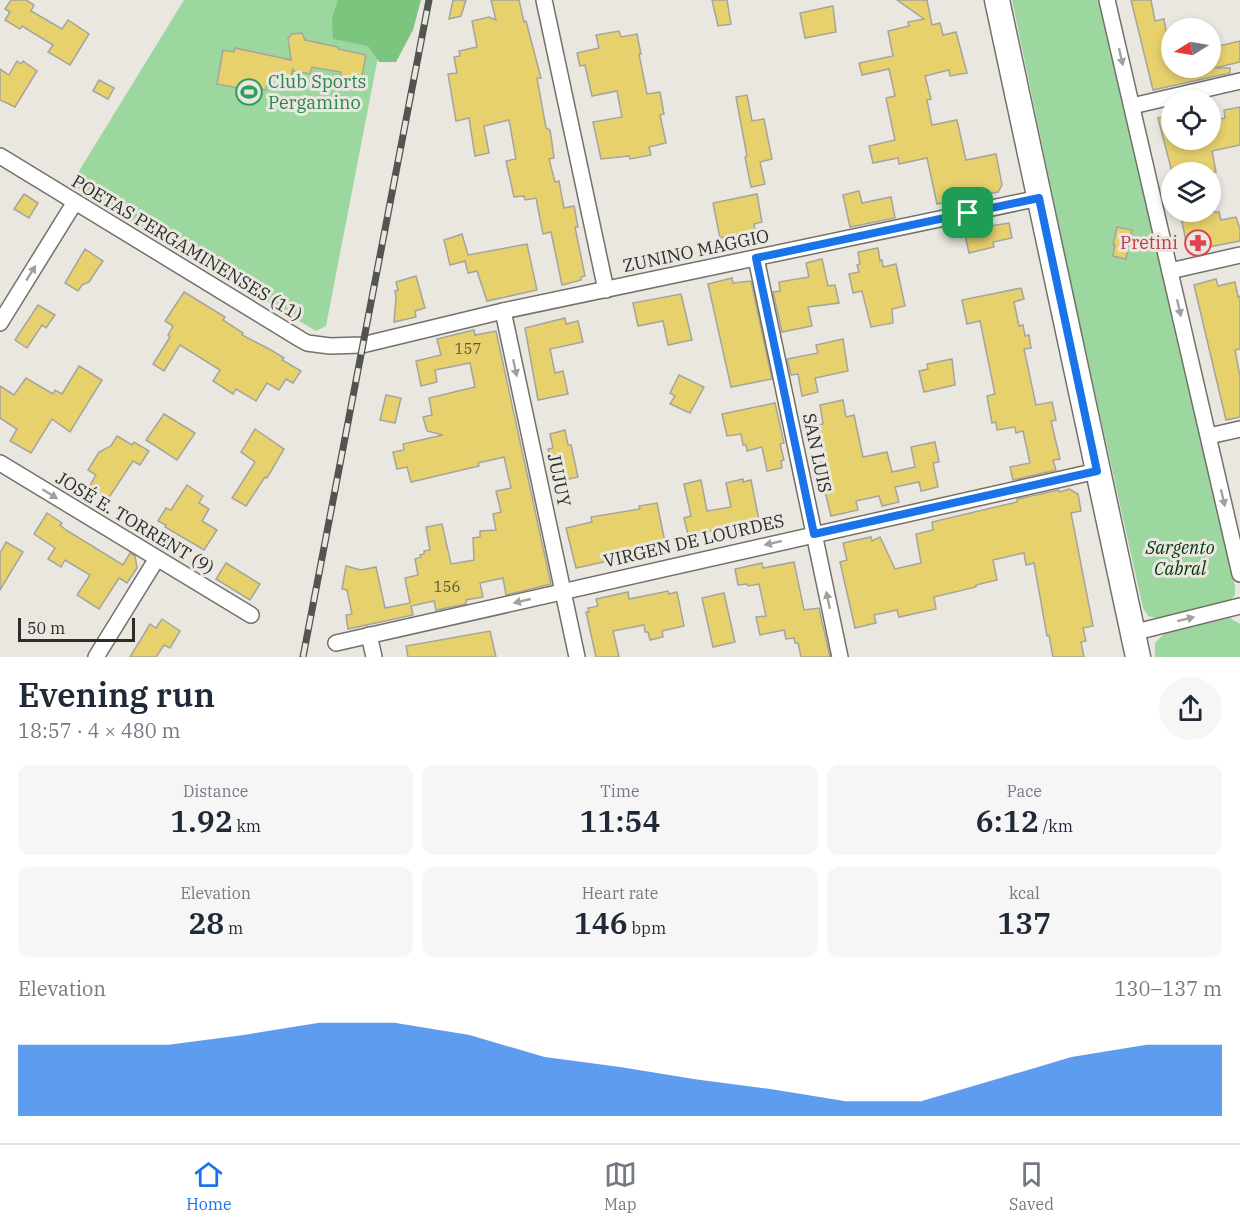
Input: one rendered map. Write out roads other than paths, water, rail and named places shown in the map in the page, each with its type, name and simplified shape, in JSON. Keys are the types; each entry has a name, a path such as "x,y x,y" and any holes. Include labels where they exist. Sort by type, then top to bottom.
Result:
{"main road":[{"path":"998,0 1138,657"}],"street":[{"path":"544,0 606,290"},
{"path":"1107,0 1240,574"},
{"path":"1132,106 1240,81"},
{"name":"POETAS PERGAMINENSES (11)","path":"0,156 307,343 330,346 362,345"},
{"name":"ZUNINO MAGGIO","path":"362,345 502,311 1039,198"},
{"path":"0,322 75,202"},
{"path":"1170,271 1240,255"},
{"name":"SAN LUIS","path":"756,258 840,657"},
{"name":"JUJUY","path":"502,311 577,657"},
{"path":"1209,436 1240,429"},
{"name":"JOSÉ E. TORRENT (9)","path":"0,464 156,560 251,615"},
{"name":"VIRGEN DE LOURDES","path":"336,643 1097,471"},
{"path":"96,657 156,560"},
{"path":"1132,633 1240,606"},
{"path":"369,635 374,657"}],"railway":[{"path":"303,657 429,0"}],"place":[{"name":"Club Sports Pergamino","path":"249,92"},
{"name":"Pretini","path":"1198,243"}],"park label":[{"name":"Sargento Cabral","path":"1180,558"}]}
